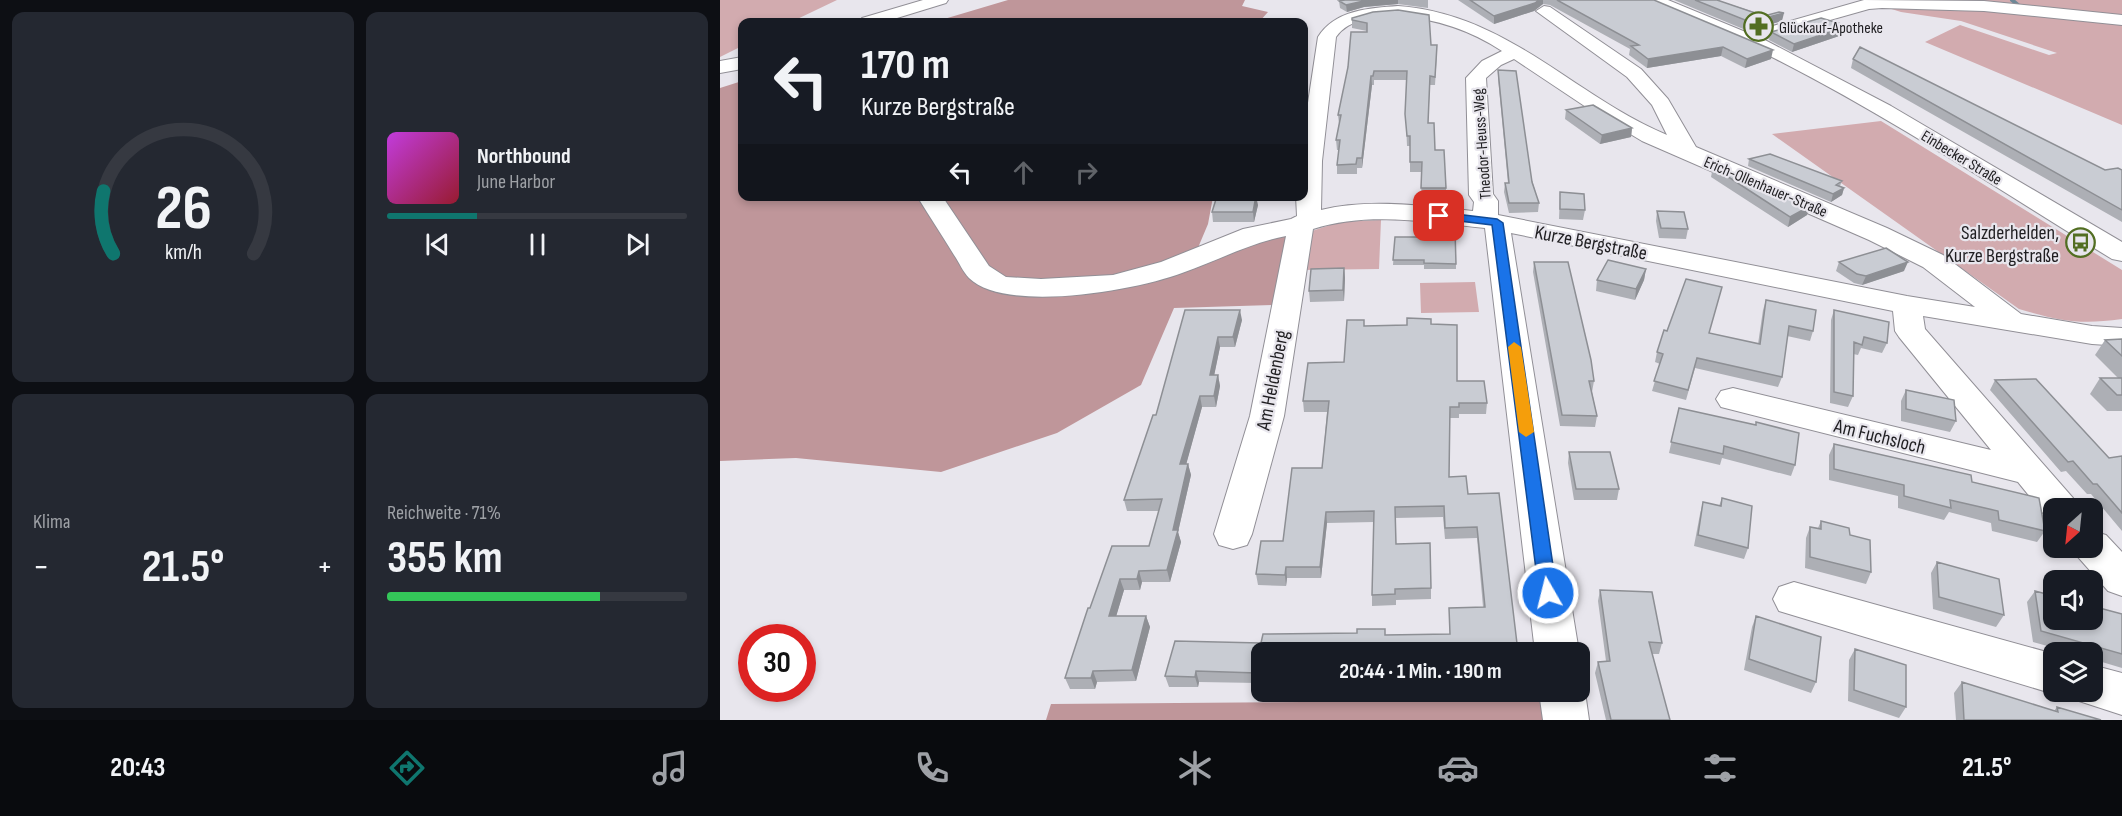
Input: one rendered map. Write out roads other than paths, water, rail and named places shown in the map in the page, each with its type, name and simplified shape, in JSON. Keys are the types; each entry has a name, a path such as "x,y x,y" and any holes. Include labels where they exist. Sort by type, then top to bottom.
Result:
{"street":[{"path":"881,18 939,0"},
{"name":"Einbecker Straße","path":"1653,0 1702,19 1801,65 1880,108 2122,253"},
{"path":"1679,0 1702,19"},
{"path":"1745,39 1868,4 1884,2 1926,2 2020,9 2122,20"},
{"path":"1306,222 1310,160 1327,37 1331,28 1366,14 1389,11 1417,12 1464,23 1517,53"},
{"path":"1544,11 1634,73 1661,103 1687,152"},
{"name":"Erich-Ollenhauer-Straße","path":"1517,53 1599,107 1650,136 1878,234 1933,261 2013,322"},
{"name":"Theodor-Heuss-Weg","path":"1491,222 1486,201 1481,195 1476,78 1485,66 1517,53"},
{"path":"720,68 738,64"},
{"name":"Einbecker Straße","path":"1801,65 1858,77 2122,230"},
{"name":"Kurze Bergstraße","path":"932,201 979,272 999,285 1041,288 1114,283 1171,268 1252,235 1306,222 1360,212 1416,213 1491,222 1907,305 2092,335 2122,337"},
{"name":"Am Heldenberg","path":"1233,534 1266,416 1306,222"},
{"path":"1491,222 1555,642"},
{"path":"1907,305 1910,331 2051,498"},
{"name":"Am Fuchsloch","path":"1733,399 2028,472"},
{"path":"2103,558 2122,579"},
{"path":"1794,599 2043,671"},
{"path":"2103,688 2122,694"},
{"path":"1563,702 1566,720"}],"waterway":[{"path":"2012,0 2018,5"}],"place":[{"name":"Glückauf-Apotheke","path":"1758,27"},
{"name":"Salzderhelden, Kurze Bergstraße","path":"2080,243"}]}
